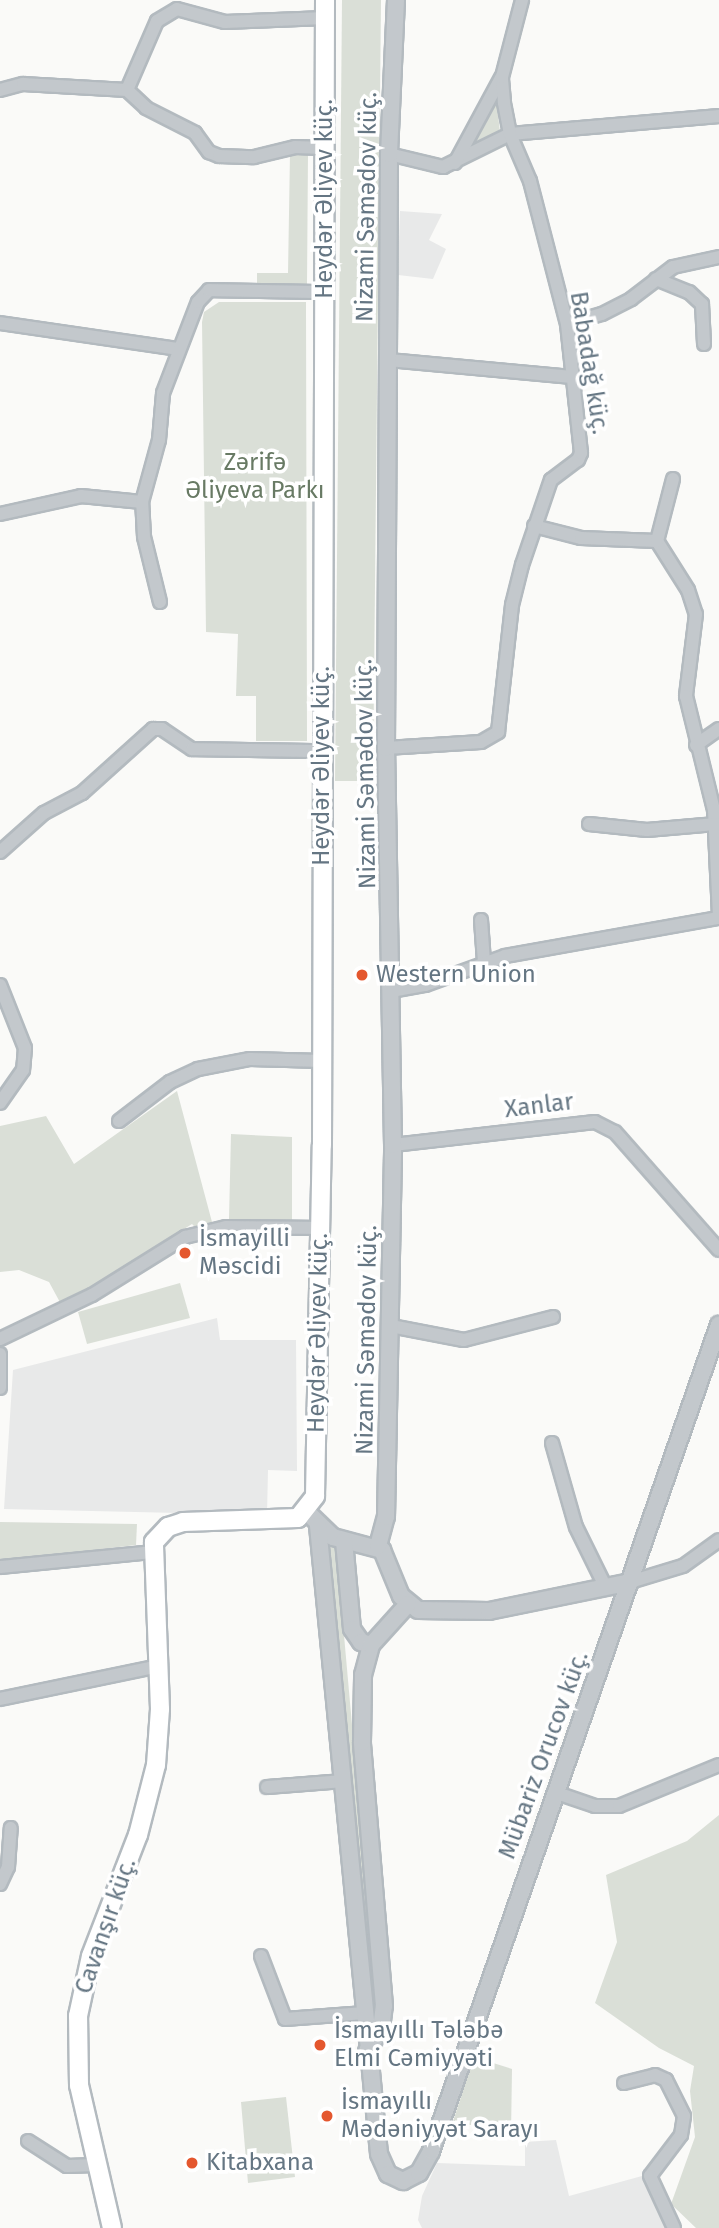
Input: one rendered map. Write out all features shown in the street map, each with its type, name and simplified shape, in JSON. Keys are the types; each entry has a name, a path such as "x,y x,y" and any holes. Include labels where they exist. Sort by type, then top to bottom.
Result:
{"main road":[{"name":"Heydər Əliyev küç.","path":"313,1519 322,1061 325,0"},
{"name":"Cavanşır küç.","path":"112,2228 95,2165 79,2085 78,2016 91,1956 138,1835 152,1786 160,1728 153,1552 162,1531 183,1522 313,1519"}],"street":[{"name":"Nizami Səmədov küç.","path":"378,1546 386,1517 391,1326 393,1145 386,748 389,154 397,0"},
{"name":"Babadağ küç.","path":"386,748 481,742 498,732 512,605 534,526 551,480 581,453 567,324 530,181 510,134 502,77 522,0"},
{"path":"127,90 165,12 177,9 215,20 261,24 325,18"},
{"path":"454,164 502,77"},
{"path":"0,90 23,84 127,90 146,108 195,133 209,152 219,156 254,157 295,147 324,148"},
{"path":"389,154 433,167 454,164 510,134 719,116"},
{"path":"567,324 602,314 673,267 719,257"},
{"path":"656,279 689,292 702,304 704,344"},
{"path":"160,602 144,537 142,502 159,440 163,393 198,302 209,290 325,292"},
{"path":"0,323 178,349"},
{"path":"389,360 574,377"},
{"path":"391,991 425,985 485,962 599,936 719,918 716,824 686,696 695,630 694,602 657,541 673,479"},
{"path":"0,514 81,496 142,502"},
{"path":"534,526 581,538 657,541"},
{"path":"0,852 44,813 82,793 153,729 162,729 192,750 322,751"},
{"path":"696,745 719,729"},
{"path":"589,824 647,830 716,824"},
{"path":"481,920 485,962"},
{"path":"0,985 25,1048 23,1070 0,1103"},
{"path":"119,1121 170,1082 198,1069 250,1059 322,1061"},
{"name":"Xanlar","path":"393,1145 595,1122 615,1132 719,1250"},
{"path":"0,1339 92,1295 185,1237 226,1227 320,1228"},
{"path":"391,1326 474,1340 553,1317"},
{"name":"Mübariz Orucov küç.","path":"367,2051 379,2154 383,2167 395,2179 412,2179 430,2151 719,1325"},
{"path":"0,1354 0,1388"},
{"path":"551,1443 576,1527 606,1588"},
{"path":"313,1519 344,1541 378,1546 408,1604 435,1613 489,1611 630,1582 683,1566 719,1540"},
{"path":"313,1519 344,1781 367,2051"},
{"path":"344,1541 352,1629 361,1642 371,1644"},
{"path":"0,1567 153,1552"},
{"path":"367,2051 381,2029 384,2006 362,1742 363,1675 371,1644 408,1604"},
{"path":"0,1699 159,1666"},
{"path":"554,1792 595,1806 619,1805 719,1765"},
{"path":"267,1787 344,1781"},
{"path":"0,1884 8,1867 11,1828"},
{"path":"261,1956 285,2019 365,2012"},
{"path":"624,2083 655,2076 666,2080 684,2116 681,2134 650,2176 674,2228"},
{"path":"28,2141 67,2166 95,2165"}],"shaded area":[{"path":"400,211 442,214 429,240 446,249 433,279 398,275"},
{"path":"217,1318 220,1340 296,1340 297,1471 268,1470 267,1515 4,1509 13,1370"},
{"path":"556,2140 569,2196 642,2176 671,2228 422,2228 418,2220 422,2196 437,2163 525,2166 525,2142"}],"green space":[{"path":"342,0 381,0 373,781 335,781"},
{"path":"496,99 500,132 470,149"},
{"path":"290,153 308,154 307,285 257,283 257,273 288,273"},
{"name":"Zərifə Əliyeva Parkı","path":"219,302 306,302 307,741 256,741 256,696 236,696 238,634 206,632 202,322 204,312"},
{"path":"177,1091 212,1222 198,1230 192,1224 62,1306 49,1282 19,1270 0,1272 0,1126 46,1116 74,1164"},
{"path":"231,1134 292,1137 292,1220 229,1219"},
{"path":"180,1283 190,1318 87,1344 78,1312"},
{"path":"0,1522 137,1524 136,1545 0,1561"},
{"path":"325,1545 336,1546 378,2015 371,2031"},
{"path":"719,1815 719,2228 696,2228 671,2204 695,2137 690,2091 694,2066 659,2048 595,2003 617,1942 606,1875 687,1841"},
{"path":"474,2057 512,2069 511,2134 453,2121"},
{"path":"286,2097 295,2177 248,2183 241,2102"}],"place":[{"name":"Western Union","path":"362,975"},
{"name":"İsmayilli Məscidi","path":"185,1253"},
{"name":"İsmayıllı Tələbə Elmi Cəmiyyəti","path":"320,2045"},
{"name":"İsmayıllı Mədəniyyət Sarayı","path":"327,2116"},
{"name":"Kitabxana","path":"192,2163"}]}
